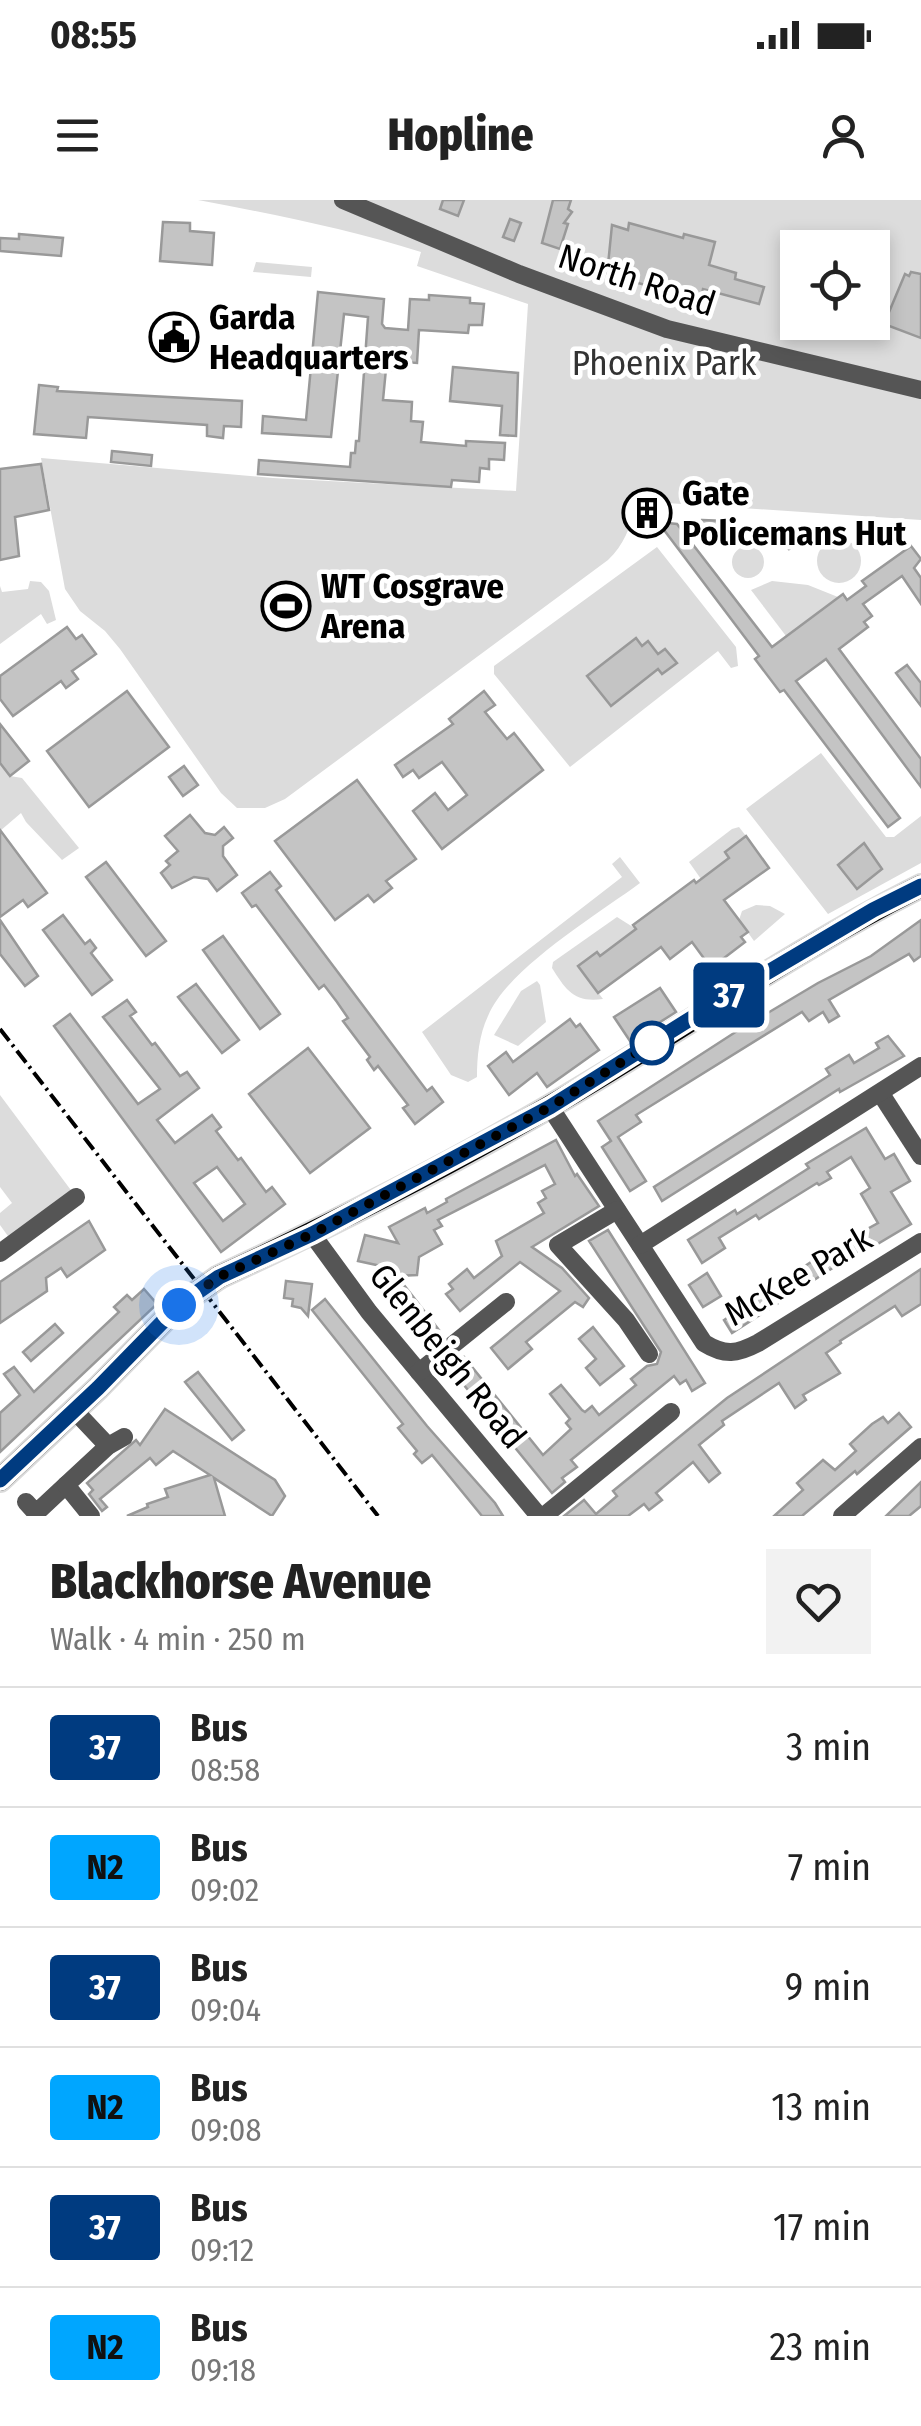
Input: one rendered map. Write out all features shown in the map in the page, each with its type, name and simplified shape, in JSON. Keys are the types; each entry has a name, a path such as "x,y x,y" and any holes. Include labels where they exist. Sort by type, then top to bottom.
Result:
{"main road":[{"path":"0,1480 179,1305 219,1277 312,1234 550,1107 714,1004 921,886"}],"street":[{"name":"North Road","path":"343,200 520,274 667,329 921,390"},
{"path":"640,1246 921,1066"},
{"path":"880,1094 921,1156"},
{"name":"McKee Park","path":"550,1107 704,1344 722,1354 758,1344 921,1242"},
{"path":"0,1253 76,1196"},
{"path":"618,1210 558,1245 626,1320 649,1354"},
{"name":"Glenbeigh Road","path":"312,1234 336,1270 419,1372 542,1516"},
{"path":"419,1372 506,1302"},
{"path":"26,1502 36,1513 116,1441 74,1410"},
{"path":"542,1516 671,1412"},
{"path":"842,1516 921,1447"},
{"path":"66,1485 91,1516"}],"green space":[{"name":"Phoenix Park","path":"198,200 921,200 921,520 637,501 624,540 608,560 285,799 265,808 237,808 221,793 120,649 80,611 65,589 41,458 273,478 516,491 528,304 417,266 421,252 338,229"},
{"path":"256,262 312,267 311,277 253,272"},
{"path":"839,539 855,545 861,561 855,577 839,583 823,577 817,561 823,545"},
{"path":"748,546 759,551 764,562 759,573 748,578 737,573 732,562 737,551"},
{"path":"657,547 736,647 738,666 731,668 718,651 570,767 494,674 494,666"},
{"path":"30,581 41,582 49,591 56,620 47,624 41,614 0,644 0,586 2,592 28,589"},
{"path":"772,581 808,585 838,597 786,636 751,590"},
{"path":"821,753 886,837 894,837 921,816 921,863 828,914 746,809"},
{"path":"0,763 10,776 22,778 79,848 62,860 21,813 0,831"},
{"path":"739,827 746,836 725,852 729,858 701,879 689,862"},
{"path":"620,857 640,883 514,979 485,1023 477,1077 468,1082 451,1075 422,1032 622,877 612,864"},
{"path":"756,905 770,906 785,914 754,941 739,920 742,911"},
{"path":"617,917 636,929 600,956 596,952 578,966 603,999 578,997 562,983 552,968 553,962"},
{"path":"537,981 546,1022 518,1046 494,1035 521,991"},
{"path":"0,1095 76,1197 13,1243 0,1225 0,1213 12,1203 0,1187"}],"building":[{"path":"443,200 464,200 458,216 440,209"},
{"path":"553,200 571,200 568,209 572,212 564,223 568,224 560,249 542,243"},
{"path":"510,219 521,223 514,241 503,237"},
{"path":"163,222 190,223 190,231 214,233 212,265 160,261"},
{"path":"629,223 715,242 709,265 736,273 735,279 764,287 759,304 703,289 702,295 666,286 665,290 607,275 612,225 628,230"},
{"path":"19,234 63,238 61,256 0,251 0,238 19,239"},
{"path":"911,272 921,274 921,338 890,326 890,310 905,274 909,276"},
{"path":"318,292 384,299 385,328 408,330 410,299 429,300 429,295 470,298 470,303 484,304 482,325 469,325 468,333 419,330 417,363 392,361 391,370 386,369 383,400 412,402 411,421 423,422 421,442 466,446 466,441 505,443 504,460 489,459 489,469 480,468 479,482 452,480 451,487 258,474 259,460 350,467 351,453 355,453 359,441 368,317 344,314 331,437 262,433 263,416 306,420"},
{"path":"453,367 518,373 516,436 500,435 502,406 450,401"},
{"path":"39,385 58,387 57,391 242,401 241,427 224,426 223,438 207,436 207,425 88,417 86,438 34,434"},
{"path":"112,451 152,455 151,466 111,462"},
{"path":"41,464 49,510 15,517 19,556 0,560 0,469"},
{"path":"702,520 727,521 727,535 701,534"},
{"path":"658,522 677,524 772,647 843,594 847,600 866,586 862,581 911,546 921,559 914,568 921,578 921,604 902,576 863,604 872,616 864,622 868,627 839,649 921,759 921,787 826,659 796,681 900,818 888,827 784,690 780,692 755,659 759,656"},
{"path":"788,526 799,542 789,549 777,534"},
{"path":"67,627 76,639 82,635 96,654 72,671 78,679 66,688 61,681 13,716 0,699 0,676"},
{"path":"636,638 642,646 648,641 658,654 665,649 677,663 662,674 658,669 611,706 587,676"},
{"path":"907,665 921,683 921,706 896,673"},
{"path":"127,691 169,747 89,807 47,751"},
{"path":"484,691 495,705 485,712 507,739 514,733 543,770 442,849 413,811 435,793 448,810 467,795 442,762 419,778 413,770 403,777 395,765 453,724 449,719"},
{"path":"0,724 29,761 10,776 0,763"},
{"path":"184,766 198,785 183,796 169,777"},
{"path":"357,780 416,859 386,881 392,888 374,902 368,895 335,920 275,841"},
{"path":"190,815 205,833 215,835 224,827 233,838 223,846 223,856 237,875 217,891 208,879 194,877 172,888 161,873 170,865 166,861 178,851 165,836"},
{"path":"0,830 47,893 28,907 23,900 0,917"},
{"path":"746,836 769,868 724,900 748,932 741,937 745,942 711,968 692,942 670,959 661,947 598,993 578,966 597,952 600,956 636,929 633,925 729,858 725,852"},
{"path":"864,843 882,869 857,889 838,865"},
{"path":"106,862 166,941 146,956 86,877"},
{"path":"270,872 281,886 276,890 427,1091 432,1087 443,1102 415,1124 403,1108 408,1105 378,1066 374,1070 367,1060 370,1057 343,1021 348,1018 337,1002 324,985 319,989 256,905 252,907 242,893"},
{"path":"63,915 85,944 90,940 96,948 91,953 112,980 92,995 43,930"},
{"path":"0,920 38,976 25,986 0,954"},
{"path":"921,920 921,956 914,961 909,954 829,1000 839,1016 829,1022 823,1012 809,1021 802,1012 636,1115 641,1122 618,1137 646,1181 630,1191 602,1147 611,1141 598,1121 734,1033 871,956"},
{"path":"223,936 280,1014 260,1029 203,950"},
{"path":"196,984 239,1040 222,1053 178,997"},
{"path":"660,988 676,1012 630,1041 614,1017"},
{"path":"127,1000 136,1012 130,1016 152,1045 155,1043 180,1076 187,1072 199,1088 157,1120 175,1143 212,1115 221,1127 216,1131 238,1160 241,1158 266,1192 272,1187 285,1204 221,1252 54,1026 70,1014 138,1104 160,1089 103,1017","holes":["217,1167 245,1204 223,1221 194,1183"]},
{"path":"570,1019 576,1027 580,1024 599,1050 547,1087 537,1073 509,1095 488,1066 506,1052 513,1062"},
{"path":"888,1036 904,1056 840,1092 839,1089 662,1201 654,1187 830,1075 826,1069 849,1055 854,1063 879,1048 876,1043"},
{"path":"308,1048 370,1128 310,1173 249,1094"},
{"path":"866,1128 885,1159 894,1154 910,1181 891,1192 911,1224 864,1252 862,1249 732,1333 724,1320 829,1250 878,1223 861,1194 870,1188 851,1157 827,1172 831,1178 719,1238 725,1248 702,1263 688,1240 735,1210 737,1214 809,1168 806,1164"},
{"path":"556,1140 575,1176 599,1206 532,1247 562,1268 589,1298 583,1307 575,1302 526,1342 532,1349 508,1369 491,1348 560,1291 520,1262 460,1311 446,1294 453,1289 449,1284 467,1269 474,1278 502,1256 496,1241 544,1213 538,1203 546,1198 542,1191 555,1184 545,1165 438,1220 442,1226 434,1230 442,1244 419,1257 417,1275 397,1276 439,1330 425,1341 371,1275 381,1266 358,1261 365,1235 398,1243 389,1227 425,1208 427,1213"},
{"path":"89,1221 105,1250 67,1277 61,1268 46,1278 47,1291 0,1323 0,1282"},
{"path":"608,1230 705,1383 692,1391 686,1380 680,1384 674,1376 571,1460 577,1467 562,1478 565,1482 552,1493 450,1368 464,1357 543,1455 571,1429 566,1423 570,1419 550,1394 561,1385 582,1410 592,1406 599,1415 636,1385 631,1379 647,1366 657,1364 661,1352 589,1241"},
{"path":"921,1269 921,1304 902,1316 895,1306 840,1341 826,1353 840,1373 803,1395 806,1400 795,1408 779,1383 722,1421 724,1425 699,1445 720,1473 709,1482 693,1462 656,1493 662,1500 649,1510 644,1504 628,1516 564,1516 584,1500 596,1514 617,1496 613,1491 727,1398"},
{"path":"707,1273 721,1296 703,1307 689,1285"},
{"path":"286,1281 312,1284 308,1316 301,1308 292,1306 293,1299 284,1298"},
{"path":"144,1289 157,1304 0,1452 0,1413 20,1395 4,1374 14,1367 34,1392 119,1312 114,1307 127,1295 132,1300"},
{"path":"325,1299 503,1516 482,1516 432,1455 422,1463 414,1454 417,1451 398,1428 403,1424 312,1310"},
{"path":"55,1324 63,1333 31,1361 23,1352"},
{"path":"593,1327 624,1366 600,1385 586,1368 596,1359 579,1339"},
{"path":"198,1372 244,1430 232,1440 185,1382"},
{"path":"165,1409 275,1480 285,1496 272,1516 214,1478 225,1516 127,1516 168,1497 165,1489 210,1475 173,1451 156,1465 150,1458 100,1499 107,1507 102,1511 89,1494 93,1490 87,1483 136,1440 140,1445"},
{"path":"899,1413 911,1427 857,1474 855,1471 802,1516 774,1516 803,1490 797,1483 823,1460 835,1470 856,1451 850,1444 872,1424 883,1417 888,1423"},
{"path":"921,1482 921,1506 909,1516 886,1516"}],"railway":[{"path":"0,1029 378,1516"}],"bus line":[{"name":"37","path":"0,1480 179,1305 219,1277 312,1234 550,1107 714,1004 921,886"}],"place":[{"name":"Garda Headquarters","path":"174,337"},
{"name":"Gate Policemans Hut","path":"647,513"},
{"name":"WT Cosgrave Arena","path":"286,606"}],"route":[{"path":"179,1305 219,1277 312,1234 550,1107 652,1043"}]}
